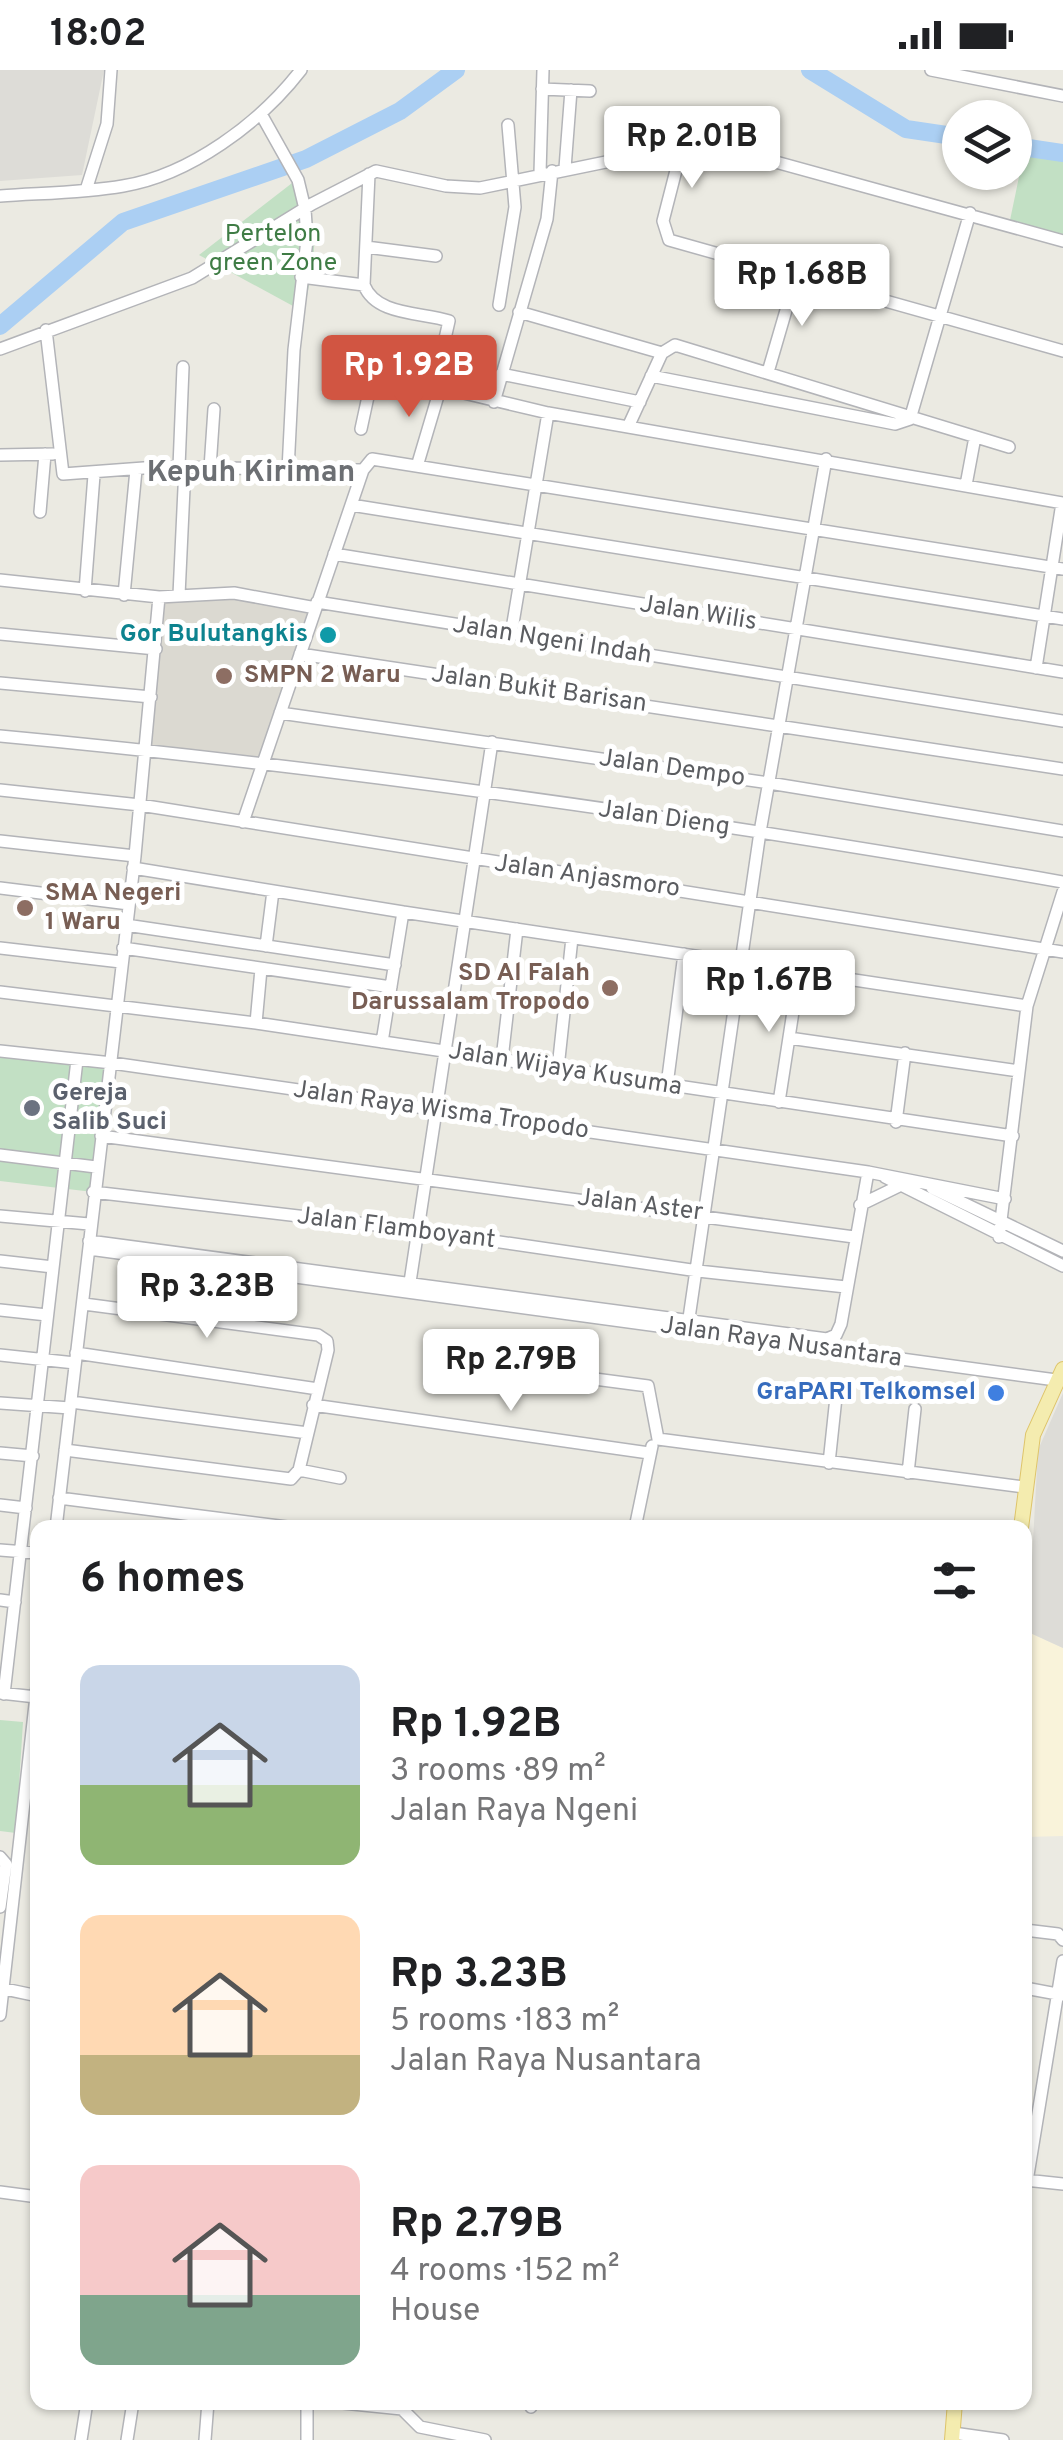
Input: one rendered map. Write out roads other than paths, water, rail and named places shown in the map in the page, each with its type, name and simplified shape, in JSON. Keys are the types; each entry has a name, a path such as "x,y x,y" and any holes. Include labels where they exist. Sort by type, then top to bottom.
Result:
{"main road":[{"path":"1022,1520 1033,1434 1060,1375"},
{"path":"952,2436 954,2410"}],"street":[{"path":"86,190 107,124 112,70"},
{"path":"0,196 124,186 160,175 262,114 301,70"},
{"path":"543,70 552,170"},
{"path":"931,70 1063,96"},
{"path":"542,89 590,91"},
{"path":"494,402 547,219 552,170 571,90"},
{"path":"262,114 298,180 305,209 288,470"},
{"path":"499,304 513,227 508,126"},
{"path":"683,143 663,221 665,236 1063,352"},
{"path":"0,350 192,278 305,209 370,174 388,171 462,188 513,182 683,143 714,143 1063,241"},
{"path":"370,174 364,285 372,299 386,307 449,321 418,463"},
{"path":"910,420 970,214"},
{"path":"366,247 436,256"},
{"path":"768,372 796,276"},
{"path":"302,277 364,285"},
{"path":"520,312 662,353"},
{"path":"40,512 56,402 46,330"},
{"path":"628,426 662,353 668,346 680,346 1009,448"},
{"path":"179,595 183,366"},
{"path":"502,374 640,402"},
{"path":"651,376 895,424 910,420"},
{"path":"358,378 437,388 548,413 1063,503 1057,568 1036,668"},
{"path":"361,429 372,378"},
{"path":"210,468 214,409"},
{"path":"511,635 548,413"},
{"path":"966,485 975,437"},
{"path":"0,455 51,454"},
{"path":"51,454 63,474 182,467 363,470"},
{"path":"243,822 363,470 375,459 1057,568"},
{"path":"689,1318 760,832 826,459"},
{"path":"124,595 136,470"},
{"path":"85,591 94,475"},
{"path":"351,505 1063,619"},
{"name":"Jalan Wilis","path":"334,554 1063,672"},
{"name":"Jalan Ngeni Indah","path":"0,580 159,597 234,593 1063,721"},
{"path":"57,1520 91,1244 87,1224 112,1063 159,597"},
{"path":"0,634 156,648"},
{"name":"Jalan Bukit Barisan","path":"300,654 1063,769"},
{"path":"0,683 151,697"},
{"name":"Jalan Dempo","path":"280,713 769,783 1063,831"},
{"name":"Jalan Dieng","path":"0,736 264,760 760,832 1063,882"},
{"path":"410,1282 492,742"},
{"name":"Jalan Anjasmoro","path":"0,790 140,804 474,861 750,900 1063,952"},
{"path":"0,841 465,922 1027,1006"},
{"path":"0,888 129,904"},
{"path":"266,946 273,891"},
{"path":"999,1237 1027,1006 1039,946 1063,892"},
{"path":"382,1042 403,912"},
{"path":"126,926 395,965"},
{"path":"502,1059 517,930"},
{"path":"558,1068 572,938"},
{"path":"0,948 121,962"},
{"path":"123,948 391,987"},
{"path":"667,1086 684,954"},
{"path":"256,1023 262,969"},
{"path":"779,1102 798,973"},
{"name":"Jalan Wijaya Kusuma","path":"0,992 256,1023 896,1122 1014,1136"},
{"path":"789,1038 1019,1071"},
{"name":"Jalan Raya Wisma Tropodo","path":"0,1051 112,1063 915,1180"},
{"path":"896,1122 905,1053"},
{"path":"30,1697 2,1694 5,1647 15,1602 77,1060"},
{"name":"Jalan Aster","path":"101,1136 706,1214 854,1237"},
{"path":"0,1155 96,1167"},
{"path":"91,1244 689,1318 816,1339 833,1337 839,1330 860,1205 874,1173 1063,1266"},
{"path":"915,1180 1005,1199"},
{"path":"915,1180 1063,1250"},
{"path":"860,1205 899,1186"},
{"name":"Jalan Flamboyant","path":"94,1192 418,1230 698,1271 846,1288"},
{"path":"0,1216 87,1224"},
{"name":"Jalan Raya Nusantara","path":"91,1244 1060,1375"},
{"path":"0,1262 53,1267"},
{"path":"84,1304 322,1336 328,1350 295,1475"},
{"path":"0,1310 47,1315"},
{"path":"0,1355 76,1358 318,1390"},
{"path":"480,1364 648,1386 658,1439 649,1453 636,1520"},
{"path":"829,1464 837,1388"},
{"path":"0,1402 70,1405 308,1433"},
{"path":"314,1405 649,1453"},
{"path":"908,1473 915,1409"},
{"path":"658,1439 1024,1488"},
{"path":"66,1450 340,1478"},
{"path":"0,1453 32,1456"},
{"path":"60,1498 212,1520"},
{"path":"0,1505 26,1508"},
{"path":"0,1550 30,1552"},
{"path":"0,1600 15,1602"},
{"path":"0,2015 4,1957 30,1798"},
{"path":"0,1907 2,1858"},
{"path":"1032,1931 1058,1934 1063,1940"},
{"path":"1032,2147 1063,1961"},
{"path":"2,1989 30,1994"},
{"path":"1032,1989 1060,1995"},
{"path":"1032,2181 1063,2184"},
{"path":"0,2192 30,2196"},
{"path":"82,2440 86,2410"},
{"path":"127,2440 132,2410"},
{"path":"205,2440 207,2410"},
{"path":"306,2440 308,2410"},
{"path":"403,2410 420,2427 485,2440"},
{"path":"952,2436 1003,2440"}],"waterway":[{"path":"0,326 123,222 306,159 400,111 456,70"},
{"path":"810,70 906,129 942,134"},
{"path":"1032,148 1063,153"}],"place":[{"name":"Gor Bulutangkis","path":"328,635"},
{"name":"SMPN 2 Waru","path":"224,676"},
{"name":"SMA Negeri 1 Waru","path":"25,908"},
{"name":"SD Al Falah Darussalam Tropodo","path":"610,988"},
{"name":"Gereja Salib Suci","path":"32,1108"},
{"name":"GraPARI Telkomsel","path":"996,1393"}],"district":[{"name":"Kepuh Kiriman","path":"251,473"}],"park label":[{"name":"Pertelon green Zone","path":"273,250"}]}
